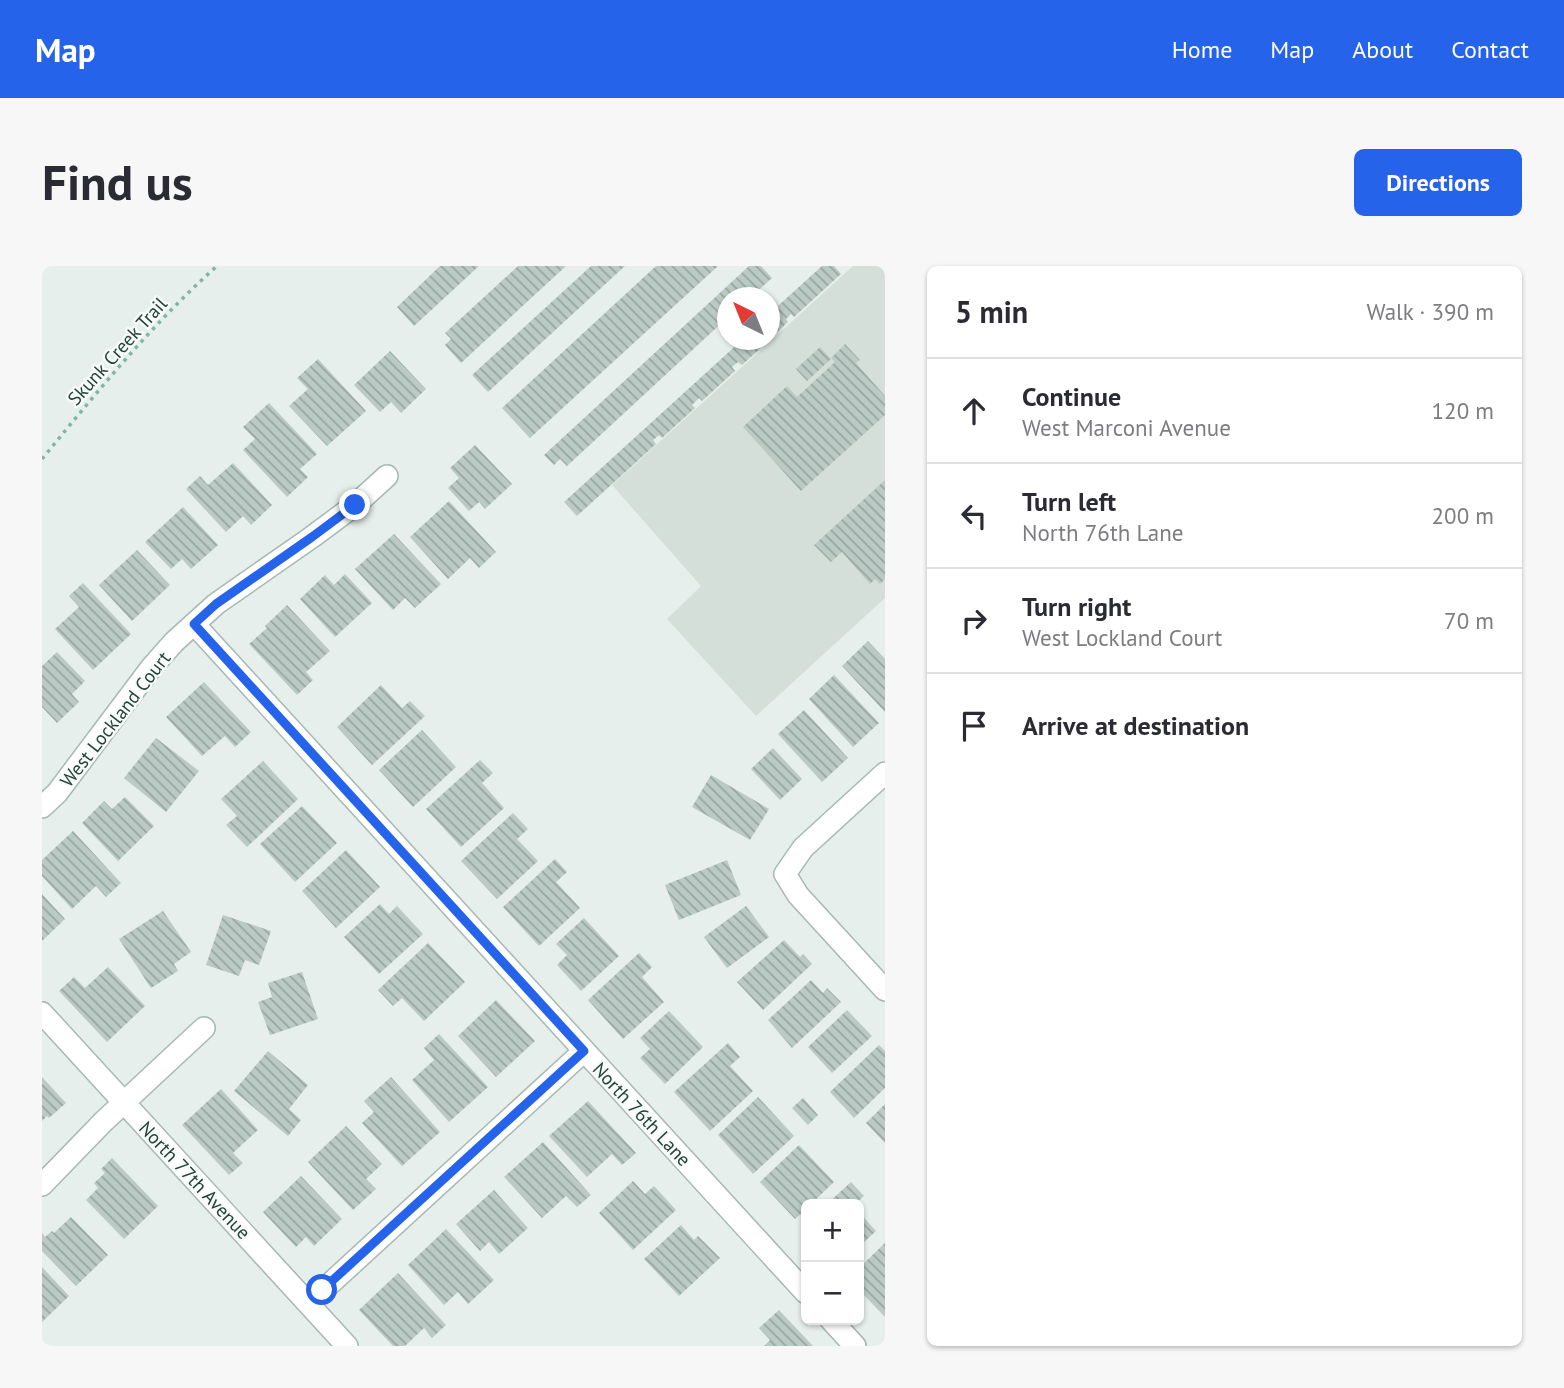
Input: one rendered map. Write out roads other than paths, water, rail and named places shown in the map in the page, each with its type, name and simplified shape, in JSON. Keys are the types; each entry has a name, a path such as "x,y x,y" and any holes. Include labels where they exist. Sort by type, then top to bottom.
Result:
{"street":[{"name":"West Lockland Court","path":"42,807 85,758 151,668 174,642 216,604 344,513 387,476"},
{"name":"North 76th Lane","path":"194,624 801,1288"},
{"path":"885,773 803,848 785,874 798,895 885,990"},
{"name":"North 77th Avenue","path":"42,1013 347,1346"},
{"path":"42,1185 103,1122 204,1028"},
{"path":"309,1303 584,1051"},
{"path":"836,1325 855,1346"}]}
